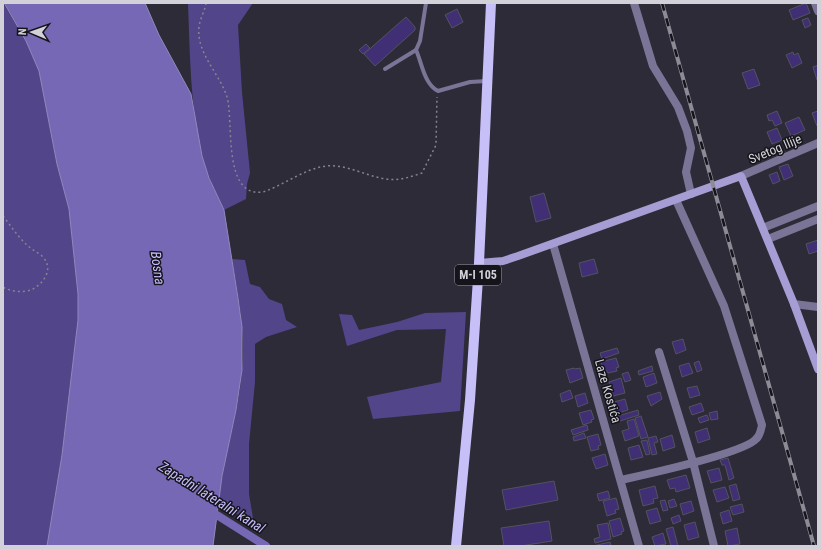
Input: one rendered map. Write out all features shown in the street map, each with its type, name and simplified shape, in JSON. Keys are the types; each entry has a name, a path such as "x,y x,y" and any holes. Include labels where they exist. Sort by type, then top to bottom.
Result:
{"main road":[{"name":"M-I 105","path":"456,546 470,400 479,263 491,3"}],"street":[{"path":"634,3 653,66 678,107 689,136 691,148 686,172 691,194"},
{"path":"815,3 818,11"},
{"name":"Svetog Ilije","path":"741,176 818,143"},
{"path":"479,263 502,260 553,244 741,176 794,304 818,369"},
{"path":"621,480 693,462 748,445 756,439 762,425 724,306 676,200"},
{"path":"763,228 818,206"},
{"path":"768,239 818,219"},
{"name":"Laze Kostića","path":"553,244 621,480 638,546"},
{"path":"794,304 818,307"},
{"path":"659,352 693,462 714,546"}],"lane":[{"path":"385,70 416,50 420,41 426,3"},
{"path":"416,50 427,80 433,88 438,91 470,82 487,81"}],"path":[{"path":"206,3 199,27 200,40 227,98 230,143 237,177 248,191 255,193 263,192 311,170 324,166 349,168 386,179 403,179 422,174 436,145 436,108 438,91"},
{"path":"3,216 26,245 43,257 48,267 46,278 40,285 29,291 10,291 3,287"}],"shaded area":[{"path":"3,3 26,41 39,71 57,164 69,209 78,294 78,320 62,455 47,546 3,546"},
{"path":"188,3 253,3 238,25 242,92 250,173 247,184 246,199 224,210 206,170 198,137 191,80"},
{"path":"232,259 245,260 250,284 260,287 269,299 282,304 286,320 297,327 266,337 255,344 255,382 249,444 249,494 254,524 218,503 223,470 240,388 243,357 241,315"},
{"path":"466,312 460,411 373,419 367,397 441,382 446,329 397,330 347,346 339,314 352,315 359,330 397,322 425,313"}],"water":[{"name":"Bosna","path":"4,3 145,3 159,35 191,94 202,156 209,178 224,210 242,327 242,370 236,410 222,476 213,546 47,546 62,455 78,320 78,294 69,209 57,164 39,71 26,41"}],"building":[{"path":"806,3 810,13 793,20 789,10"},
{"path":"457,9 463,22 452,28 445,15"},
{"path":"406,17 415,27 415,30 375,66 364,54"},
{"path":"808,18 811,25 805,28 802,20"},
{"path":"366,44 370,48 363,54 359,50"},
{"path":"793,52 794,55 798,53 802,63 792,68 786,55"},
{"path":"818,65 818,80 817,80 813,67"},
{"path":"754,69 760,85 748,89 742,73"},
{"path":"777,111 782,123 775,126 772,120 769,121 767,115"},
{"path":"818,111 818,126 817,126 812,113"},
{"path":"799,117 805,130 791,136 785,123"},
{"path":"777,128 782,140 772,144 767,132"},
{"path":"788,164 793,176 784,180 779,167"},
{"path":"777,172 780,181 773,184 769,175"},
{"path":"544,193 551,218 536,222 530,197"},
{"path":"818,240 818,251 809,254 806,244"},
{"path":"594,259 598,273 582,277 579,263"},
{"path":"683,339 686,350 676,354 672,342"},
{"path":"617,348 619,353 602,359 600,353"},
{"path":"616,358 619,367 616,368 617,371 608,373 607,371 603,372 601,362"},
{"path":"699,361 702,370 697,372 694,363"},
{"path":"689,363 693,373 682,377 679,366"},
{"path":"652,366 653,371 639,375 638,371"},
{"path":"580,368 583,378 570,383 566,370"},
{"path":"628,372 631,380 625,382 622,374"},
{"path":"654,373 657,383 646,387 643,377"},
{"path":"621,378 625,393 613,396 609,382"},
{"path":"697,386 700,395 690,398 687,388"},
{"path":"570,390 573,398 562,402 560,394"},
{"path":"660,392 662,399 651,406 647,396"},
{"path":"585,393 588,403 578,407 575,396"},
{"path":"625,399 628,410 618,413 614,402"},
{"path":"701,403 704,411 692,415 689,407"},
{"path":"591,410 594,419 591,420 592,422 583,425 579,413"},
{"path":"638,410 639,415 620,421 618,416"},
{"path":"717,411 718,419 711,420 709,413"},
{"path":"707,415 709,420 700,423 698,418"},
{"path":"641,416 648,437 641,439 635,418"},
{"path":"634,419 639,436 625,441 622,431 629,429 627,421"},
{"path":"587,425 588,430 573,435 571,430"},
{"path":"707,428 710,439 698,443 695,432"},
{"path":"584,433 586,438 574,441 573,437"},
{"path":"598,434 601,445 598,446 599,449 591,451 587,437"},
{"path":"672,435 675,447 663,451 660,439"},
{"path":"656,436 658,442 654,443 657,454 652,455 648,438"},
{"path":"647,440 650,454 646,455 641,441"},
{"path":"639,445 643,457 631,460 628,448"},
{"path":"605,454 608,465 596,469 592,458"},
{"path":"728,458 734,478 729,480 725,465 722,465 720,460"},
{"path":"719,468 722,480 711,483 707,471"},
{"path":"686,475 690,488 676,492 675,488 670,489 667,480"},
{"path":"554,481 558,500 506,510 502,490"},
{"path":"736,484 740,499 733,501 729,486"},
{"path":"655,486 658,498 653,499 654,503 643,506 639,490"},
{"path":"725,487 729,498 717,502 713,490"},
{"path":"608,491 610,498 599,501 597,494"},
{"path":"616,498 619,509 615,510 616,513 607,516 603,501"},
{"path":"674,499 677,506 670,508 668,501"},
{"path":"665,500 668,510 663,511 660,501"},
{"path":"691,501 694,511 683,515 680,504"},
{"path":"742,504 744,512 733,515 730,507"},
{"path":"657,508 661,521 650,524 646,511"},
{"path":"729,510 732,521 723,524 720,513"},
{"path":"679,515 681,521 673,524 671,518"},
{"path":"620,518 624,531 621,532 622,534 613,537 609,521"},
{"path":"549,521 552,541 520,546 504,546 501,528"},
{"path":"695,522 699,537 688,540 684,525"},
{"path":"608,523 611,539 595,543 594,539 600,537 597,525"},
{"path":"673,527 678,546 671,546 666,529"},
{"path":"737,528 740,544 728,546 725,531"},
{"path":"663,533 666,544 655,546 652,537"},
{"path":"610,542 611,546 593,546"}],"waterway":[{"name":"Zapadni lateralni kanal","path":"209,510 266,546"}],"railway":[{"path":"662,3 814,546"}]}
